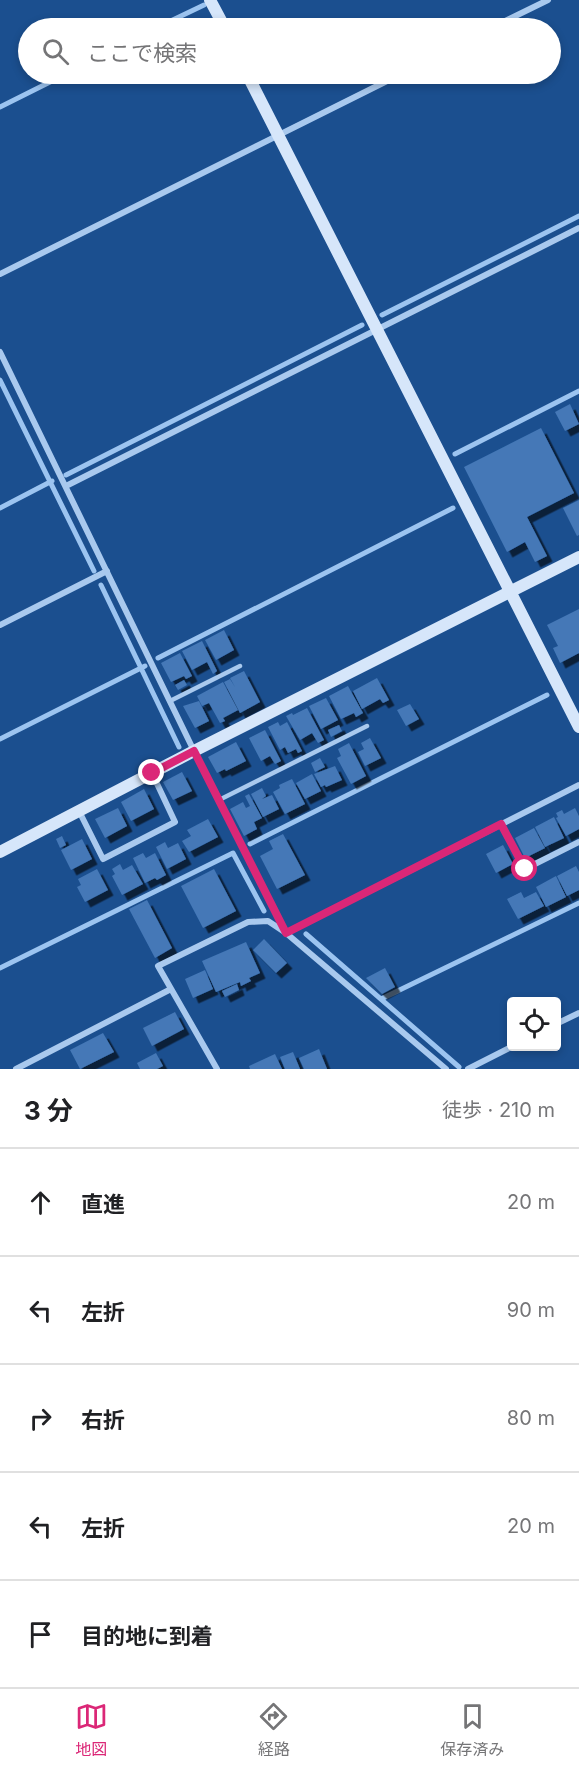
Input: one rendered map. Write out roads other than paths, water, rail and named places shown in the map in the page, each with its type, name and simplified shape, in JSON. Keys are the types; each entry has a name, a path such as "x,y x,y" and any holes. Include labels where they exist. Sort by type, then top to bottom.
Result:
{"street":[{"path":"210,0 220,18"},
{"path":"511,18 548,0"},
{"path":"252,84 579,727"},
{"path":"0,274 381,84"},
{"path":"66,486 579,228"},
{"path":"0,352 194,751 286,933"},
{"path":"0,852 579,556"},
{"path":"0,625 107,571"},
{"path":"79,811 103,859 175,822 152,773"},
{"path":"286,933 579,785"},
{"path":"501,824 525,869 579,842"},
{"path":"217,1069 158,966 248,922 268,921 286,933 446,1069"},
{"path":"16,1069 171,989"},
{"path":"561,1022 579,1013"},
{"path":"468,1069 507,1050"}],"lane":[{"path":"170,701 240,666"},
{"path":"219,800 367,726"}],"waterway":[{"path":"177,18 204,5"},
{"path":"0,107 46,84"},
{"path":"382,315 579,216"},
{"path":"66,475 362,325"},
{"path":"0,380 94,571"},
{"path":"455,454 579,391"},
{"path":"0,508 52,481"},
{"path":"158,658 453,508"},
{"path":"101,585 179,747"},
{"path":"0,739 145,666"},
{"path":"250,844 547,695"},
{"path":"0,968 233,853 264,911"},
{"path":"381,999 579,903"},
{"path":"306,934 459,1067"}]}
